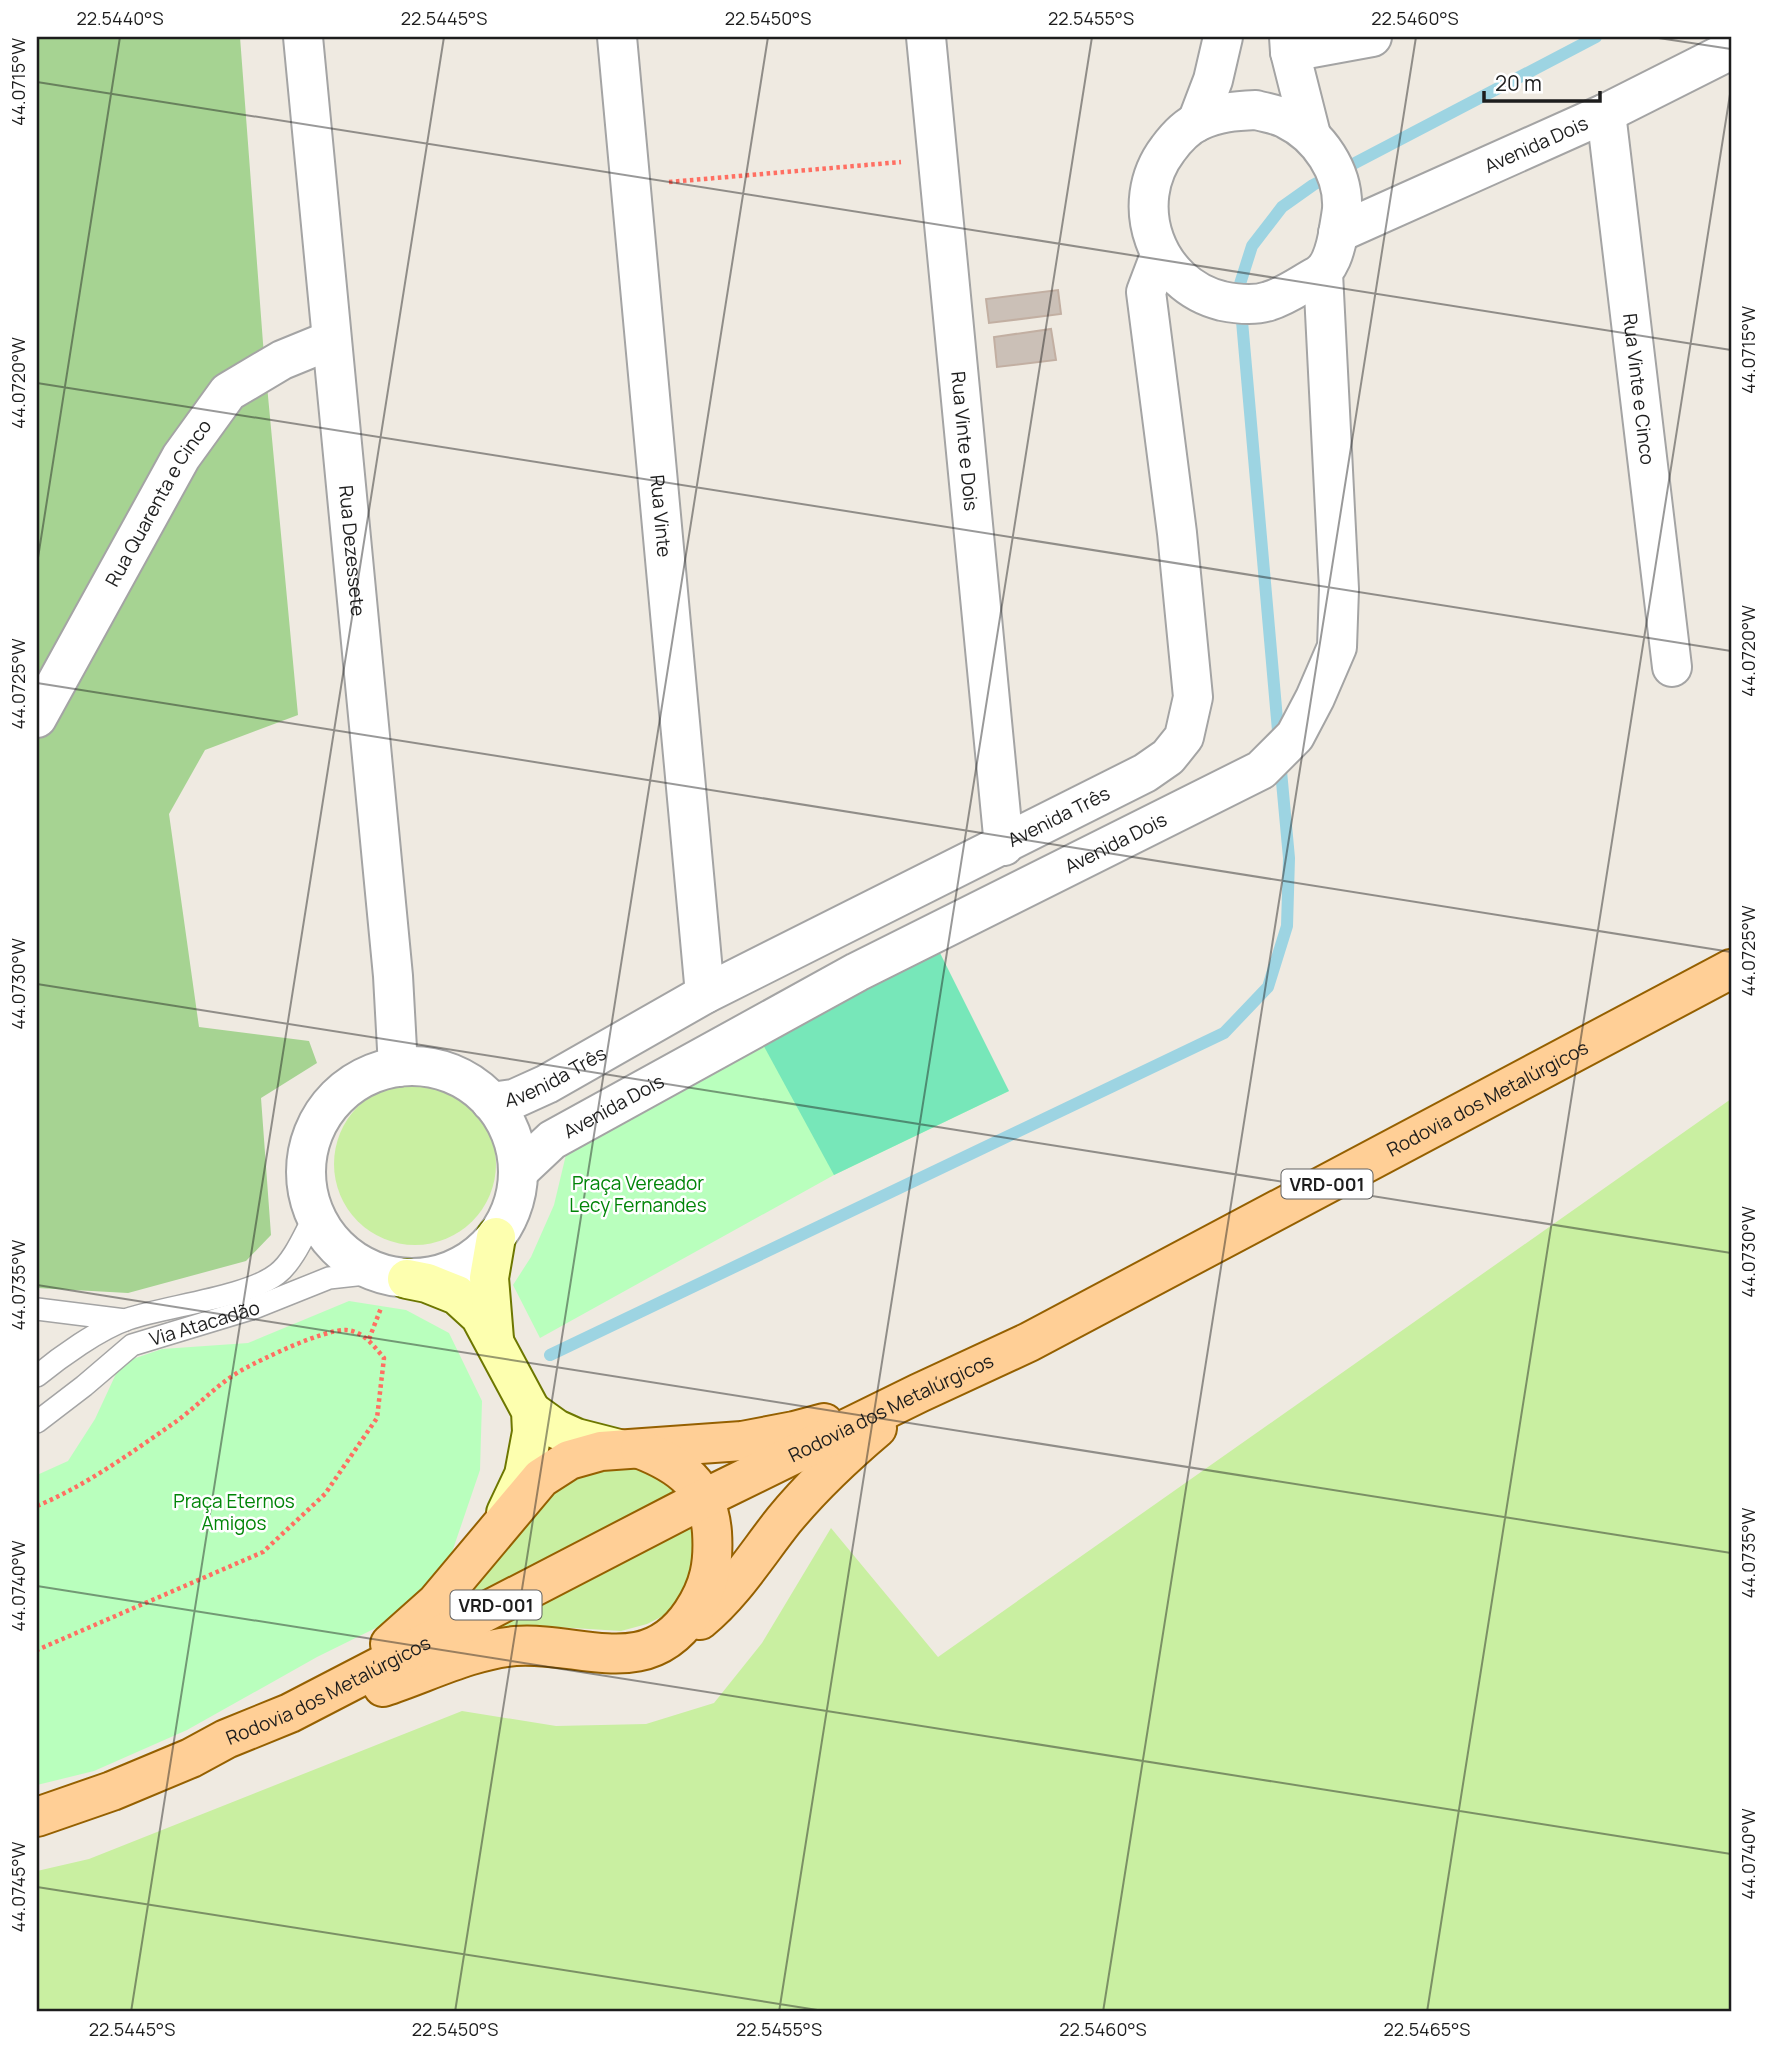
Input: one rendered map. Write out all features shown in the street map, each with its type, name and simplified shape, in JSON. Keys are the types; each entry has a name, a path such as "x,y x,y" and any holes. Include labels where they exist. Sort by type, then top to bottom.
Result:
{"main road":[{"name":"Rodovia dos Metalúrgicos","path":"37,1817 113,1791 191,1758 226,1738 290,1713 703,1499 1029,1342 1731,969"},
{"path":"290,1713 364,1663 436,1603 527,1494 556,1467 582,1454 742,1441 794,1431 919,1393"},
{"path":"290,1713 338,1702 480,1653 514,1646 540,1646 621,1655 647,1651 696,1623 714,1609 817,1483 850,1451 919,1393"},
{"path":"628,1449 672,1463 688,1475 703,1499 711,1527 712,1573 701,1599 686,1622 668,1639"}],"street":[{"name":"Rua Dezessete","path":"303,37 391,962 398,1067"},
{"name":"Rua Vinte","path":"617,37 705,994"},
{"name":"Rua Vinte e Dois","path":"926,37 1004,846"},
{"path":"1197,122 1213,80 1223,37"},
{"path":"1311,135 1289,44 1372,37"},
{"name":"Avenida Dois","path":"1338,233 1606,113 1731,50"},
{"path":"1256,110 1286,118 1311,135 1329,159 1339,183 1342,208 1331,258 1323,273 1269,302 1237,304 1207,297 1180,280 1160,255 1150,231 1148,206 1151,181 1161,158 1177,137 1197,122 1226,111 1256,110"},
{"name":"Rua Vinte e Cinco","path":"1606,113 1672,667"},
{"name":"Avenida Três","path":"491,1102 514,1100 547,1084 705,994 1145,773 1168,757 1184,737 1193,697 1177,533 1146,292 1160,255"},
{"name":"Avenida Dois","path":"517,1172 552,1140 858,972 1261,770 1295,736 1337,648 1339,589 1323,273"},
{"name":"Rua Quarenta e Cinco","path":"37,718 181,457 228,392 282,360 331,340"},
{"path":"399,1278 447,1272 466,1264 482,1252 496,1237 508,1217 515,1195 517,1172 516,1153 510,1134 491,1102 465,1080 449,1072 415,1066 371,1074 347,1088 327,1108 313,1133 306,1160 307,1188 314,1215 328,1237 346,1256 368,1269 399,1278 427,1283 457,1295 481,1316 494,1339 531,1411 532,1432 524,1475 495,1534"},
{"path":"494,1339 489,1278 496,1237"},
{"path":"531,1411 556,1429 576,1438 628,1449"}],"lane":[{"name":"Via Atacadão","path":"37,1376 62,1355 125,1320 240,1291 269,1280 280,1272 289,1260 314,1215"},
{"name":"Via Atacadão","path":"37,1422 132,1345 254,1308 328,1278 365,1274 399,1278"},
{"name":"Via Atacadão","path":"37,1309 125,1320"}],"path":[{"path":"630,185 937,159"},
{"path":"37,1507 105,1469 176,1422 241,1371 319,1336 348,1330 369,1339 384,1358 377,1418 325,1494 263,1552 37,1650"}],"green space":[{"path":"37,37 240,37 263,343 298,715 205,750 169,814 199,1027 309,1041 317,1063 261,1098 271,1235 246,1261 128,1293 37,1288"},
{"path":"939,951 1009,1091 834,1175 761,1041"},
{"name":"Praça Vereador Lecy Fernandes","path":"761,1041 1009,1091 834,1175 540,1338 513,1285 531,1257 554,1205 569,1142"},
{"path":"415,1083 446,1089 472,1107 490,1133 496,1164 490,1195 472,1221 446,1239 415,1245 384,1239 358,1221 340,1195 334,1164 340,1133 358,1107 384,1089"},
{"path":"1731,1099 1731,2012 37,2012 37,1871 89,1859 462,1711 556,1726 646,1724 714,1703 762,1643 831,1528 938,1657"},
{"name":"Praça Eternos Amigos","path":"349,1301 406,1310 449,1333 482,1401 480,1470 448,1564 396,1618 317,1657 187,1730 94,1771 37,1785 37,1475 68,1461 95,1419 121,1363 162,1349 248,1343"},
{"path":"630,1462 688,1494 451,1611 560,1480"},
{"path":"698,1515 700,1559 673,1609 661,1617 621,1631 525,1625 453,1642"}],"building":[{"path":"1058,290 1061,314 989,323 986,299"},
{"path":"1051,329 1056,360 997,367 994,337"}],"waterway":[{"path":"1279,742 1239,287 1252,246 1282,207 1313,185 1596,37"},
{"path":"550,1355 1224,1033 1268,987 1287,926 1289,858 1280,760"}]}
